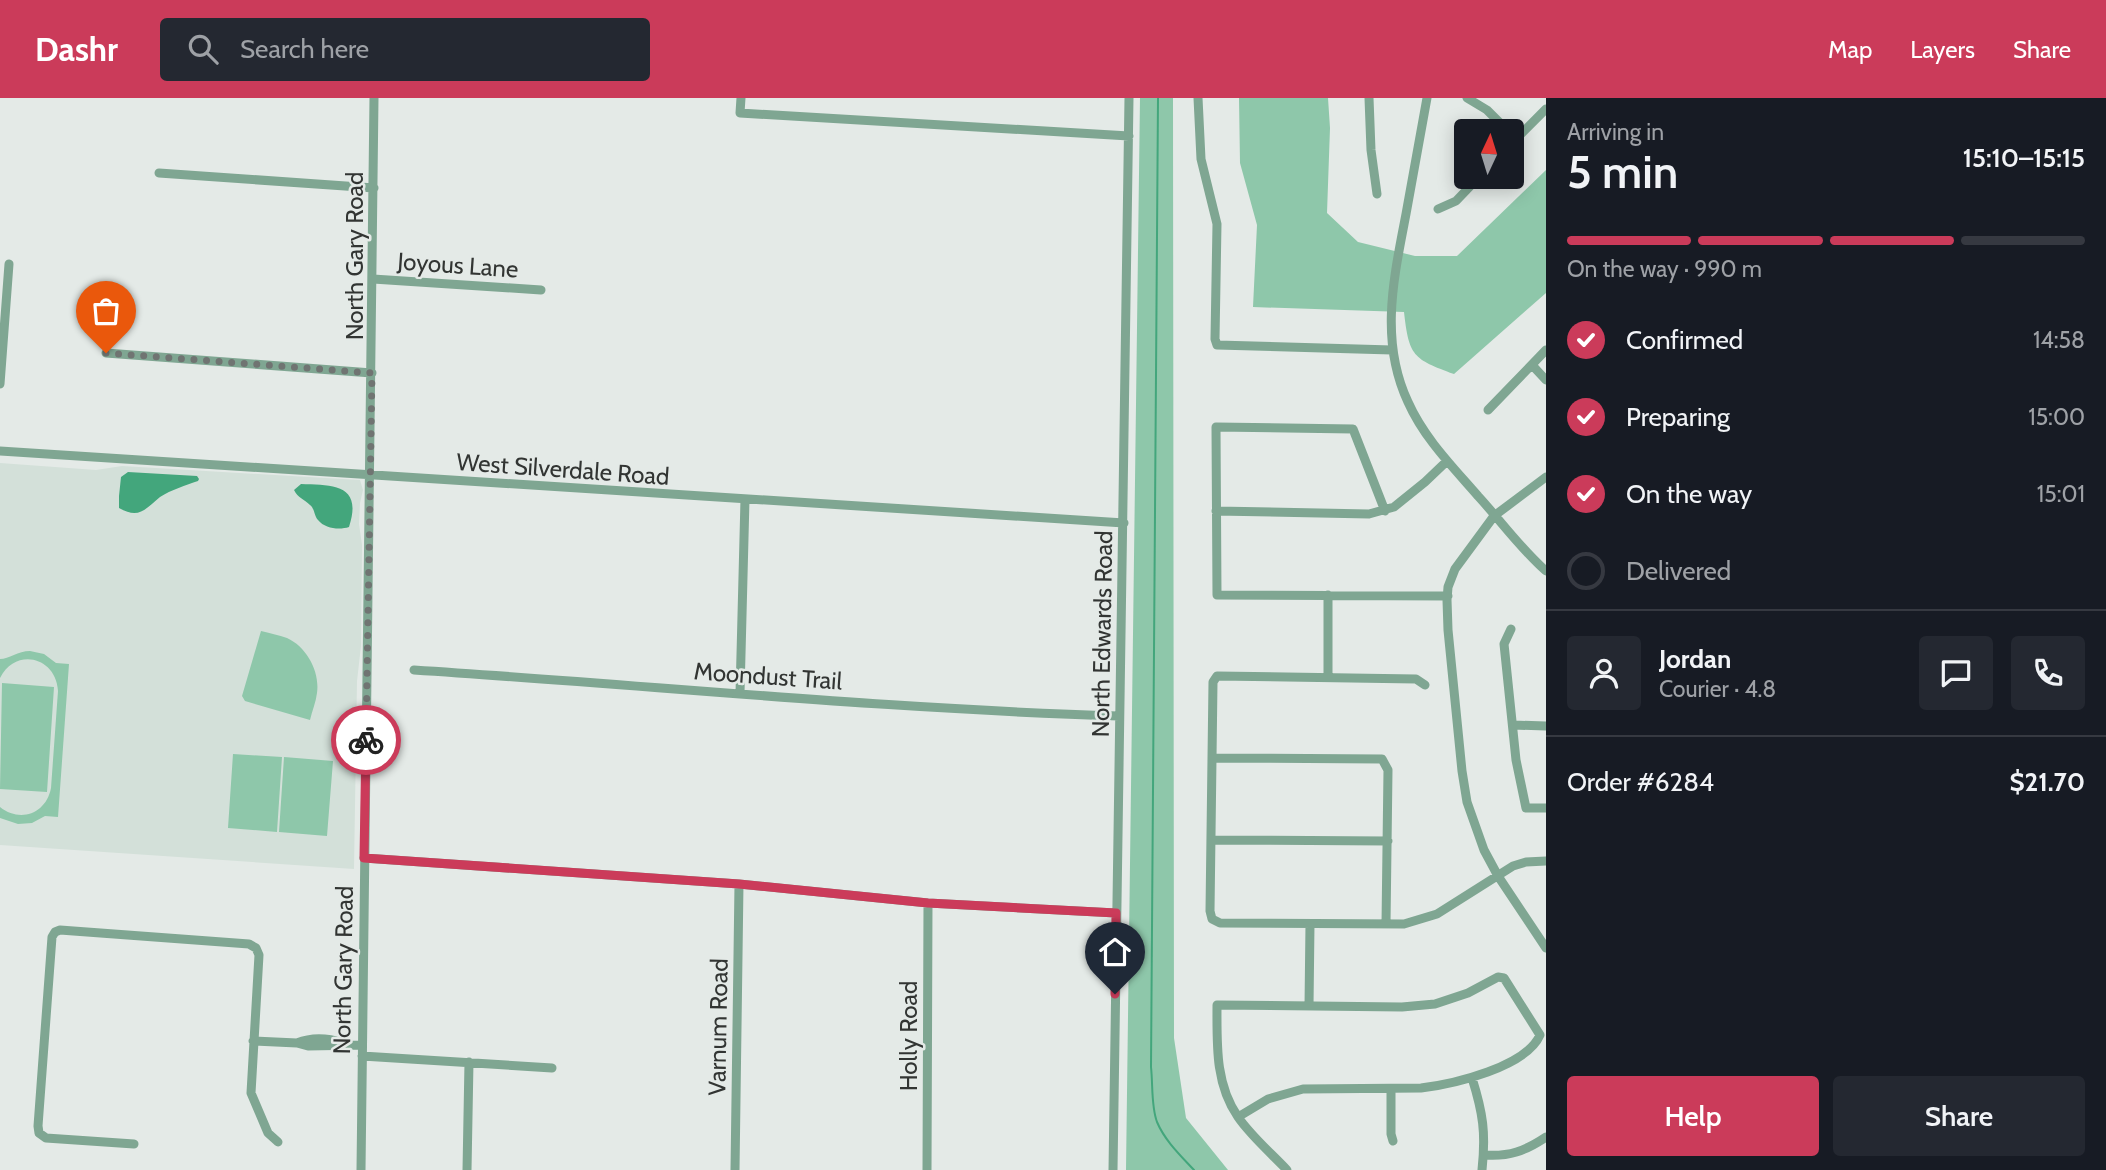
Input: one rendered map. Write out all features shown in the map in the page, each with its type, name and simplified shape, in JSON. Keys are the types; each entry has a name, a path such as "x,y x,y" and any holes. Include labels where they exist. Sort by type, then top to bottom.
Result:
{"street":[{"name":"North Gary Road","path":"361,1170 374,98"},
{"path":"741,98 740,113 1129,136"},
{"name":"North Edwards Road","path":"1113,1170 1129,98"},
{"path":"1198,98 1201,159 1217,224 1217,345 1392,350"},
{"path":"1369,98 1371,150 1377,194"},
{"path":"1427,98 1393,283 1390,312 1396,372 1407,400 1429,440 1529,556 1546,570"},
{"path":"1467,98 1487,110 1495,119"},
{"path":"1524,127 1546,109"},
{"path":"159,173 374,188"},
{"path":"1438,209 1456,201 1468,189"},
{"path":"0,384 9,264"},
{"name":"Joyous Lane","path":"373,279 541,290"},
{"path":"1488,410 1546,350"},
{"path":"106,353 372,373"},
{"path":"1532,365 1546,380"},
{"path":"1385,510 1353,429 1216,427 1217,595 1448,596"},
{"name":"West Silverdale Road","path":"0,451 1124,523"},
{"path":"1216,511 1369,514 1394,507 1447,461"},
{"path":"1545,479 1494,516 1455,569 1448,587 1448,630 1464,787 1475,829 1498,876 1546,948"},
{"path":"740,694 745,499"},
{"path":"1328,595 1328,676"},
{"path":"1511,629 1504,644 1519,784 1526,808 1546,808"},
{"name":"Moondust Trail","path":"414,670 1016,713 1119,716"},
{"path":"1425,685 1416,679 1328,676 1217,677 1213,682 1212,919 1220,923 1404,924 1437,914 1513,866 1546,861"},
{"path":"1513,725 1546,726"},
{"path":"1213,758 1382,759 1387,765 1386,924"},
{"path":"1212,840 1388,841"},
{"path":"364,858 739,884 928,903 1116,913"},
{"name":"Varnum Road","path":"735,1170 739,884"},
{"name":"Holly Road","path":"927,1170 928,903"},
{"path":"1309,1006 1310,924"},
{"path":"134,1144 46,1138 39,1133 52,937 60,930 249,944 256,948 259,955 251,1093 268,1133 278,1142"},
{"path":"1238,1117 1268,1099 1303,1088 1391,1089 1438,1086 1472,1078 1523,1056 1536,1044 1540,1035 1504,978 1498,977 1468,993 1434,1004 1402,1007 1217,1005 1217,1060 1222,1083 1238,1117 1287,1170"},
{"path":"253,1041 308,1046 362,1045"},
{"path":"362,1056 552,1068"},
{"path":"467,1170 469,1062"},
{"path":"1472,1078 1482,1109 1482,1170"},
{"path":"1391,1089 1393,1142"},
{"path":"1484,1155 1501,1157 1527,1149 1546,1137"}],"shaded area":[{"path":"1140,98 1173,98 1174,1038 1186,1118 1228,1170 1126,1170"},
{"path":"1239,98 1328,98 1330,128 1327,213 1358,242 1415,256 1457,256 1546,170 1546,293 1454,374 1430,364 1416,354 1408,338 1404,312 1253,307 1257,225 1240,163"},
{"path":"0,463 96,470 122,466 360,480 363,490 359,524 362,545 361,646 357,681 354,869 0,845"},
{"path":"128,472 197,476 199,479 164,494 142,511 132,513 119,508 121,477"},
{"path":"301,484 334,487 348,495 352,502 349,527 333,528 321,523 312,507 294,490"},
{"path":"261,631 294,642 311,661 317,685 310,720 245,701 242,696"},
{"path":"30,651 44,654 56,663 69,664 58,817 45,816 32,823 18,824 0,818 0,807 8,812 24,815 38,810 48,797 51,788 58,691 56,679 50,670 34,660 16,662 7,668 0,678 0,659"},
{"path":"2,683 54,687 47,792 0,789"},
{"path":"233,754 282,757 277,832 228,828"},
{"path":"284,757 333,761 327,836 279,832"}],"waterway":[{"path":"1158,98 1151,1067 1157,1122 1169,1142 1194,1170"}],"way so far":[{"path":"106,353 372,373 366,740"}],"route":[{"path":"366,740 364,858 739,884 928,903 1116,913 1115,994"}]}
